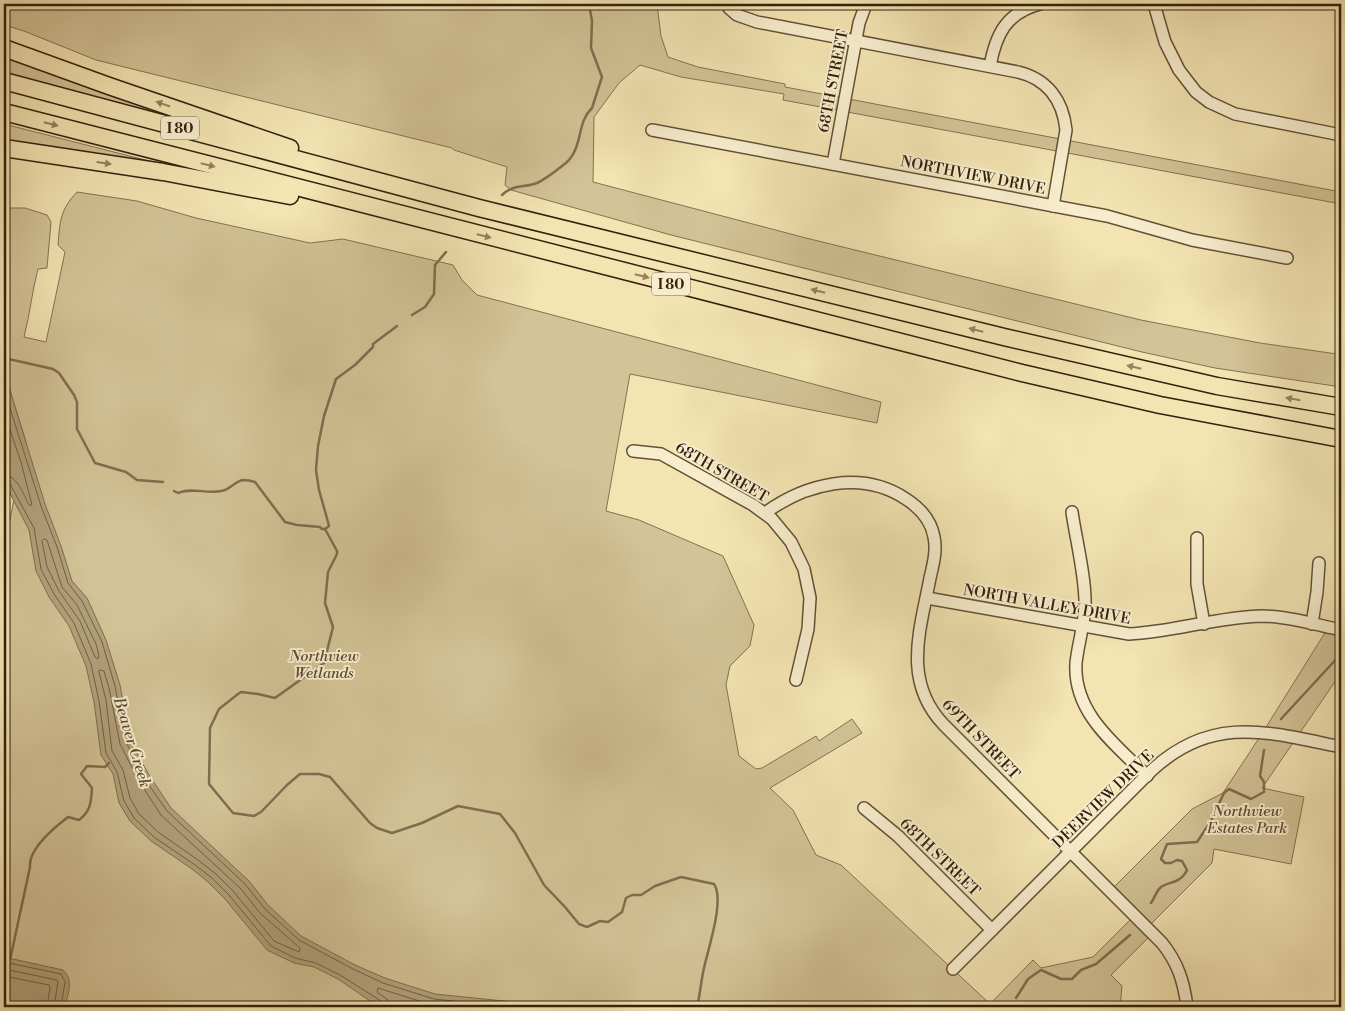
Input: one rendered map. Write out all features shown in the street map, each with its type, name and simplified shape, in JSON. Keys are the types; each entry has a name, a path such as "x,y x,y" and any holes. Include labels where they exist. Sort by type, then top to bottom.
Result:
{"highway":[{"path":"4,48 324,159 356,176"},
{"name":"I 80","path":"4,81 479,208 1004,337 1208,384 1341,408"},
{"name":"I 80","path":"4,112 1022,374 1160,405 1341,439"},
{"path":"4,148 163,172 456,229"}],"street":[{"name":"68TH STREET","path":"833,164 856,41 866,4"},
{"path":"990,66 997,38 1003,28 1018,13 1040,4"},
{"path":"1154,4 1165,42 1179,70 1196,92 1209,102 1235,114 1341,135"},
{"path":"728,6 737,15 756,22 990,66 1033,77 1058,99 1065,119 1065,140 1053,206"},
{"name":"NORTHVIEW DRIVE","path":"652,130 1053,206 1132,222 1169,235 1286,258"},
{"name":"68TH STREET","path":"633,451 661,454 753,505 765,513 791,542 804,569 808,584 810,606 808,629 796,680"},
{"name":"69TH STREET","path":"765,513 787,499 803,492 837,483 869,483 897,493 920,510 931,527 934,538 934,558 917,657 920,684 931,709 944,725 1159,940 1171,955 1182,980 1187,1007"},
{"path":"1072,512 1085,592 1085,607 1076,665 1078,687 1085,706 1097,726 1147,776"},
{"path":"1197,538 1197,584 1204,624"},
{"path":"1312,624 1319,563"},
{"name":"NORTH VALLEY DRIVE","path":"926,598 1129,634 1264,616 1341,630"},
{"name":"DEERVIEW DRIVE","path":"954,969 1161,762 1179,750 1199,740 1223,733 1253,731 1341,747"},
{"name":"68TH STREET","path":"864,808 898,836 992,930"}],"green space":[{"path":"4,4 657,4 661,36 668,57 698,67 785,84 785,87 1341,192 1341,204 783,100 784,94 681,77 640,65 619,83 594,117 593,182 806,238 1141,320 1260,343 1337,354 1341,334 1341,387 1215,368 1142,352 671,235 511,190 505,185 507,167 452,148 96,60 24,31 4,25"},
{"path":"4,55 177,115 176,119 4,74"},
{"path":"4,124 161,164 4,141"},
{"name":"Northview Wetlands","path":"77,192 137,201 196,218 310,243 343,239 453,265 462,280 477,295 881,402 877,423 630,374 606,511 639,520 723,556 754,625 750,646 730,666 726,685 739,756 756,769 762,768 816,736 819,741 852,719 862,733 770,788 793,810 816,855 841,865 990,1004 1033,960 1041,968 1093,957 1134,916 1110,891 1192,809 1223,793 1328,628 1341,626 1341,673 1262,788 1304,797 1291,864 1214,849 1212,863 1147,928 1152,934 1111,975 1122,986 1120,1007 4,1007 4,548 26,442 4,371 4,208 25,208 47,215 51,222 47,268 38,269 24,337 46,342 65,252 58,245 60,222 67,204"}],"water":[{"path":"4,371 45,504 72,581 87,598 106,640 120,685 130,741 149,775 171,808 249,881 268,905 301,936 355,965 385,978 435,994 543,1005 547,1007 383,1007 373,1003 338,979 314,967 294,963 267,950 225,899 208,882 151,841 130,821 119,803 113,774 101,755 94,702 86,666 69,626 49,597 36,571 29,530 4,482"},
{"path":"4,957 63,970 69,982 69,992 65,1007 4,1007"}],"waterway":[{"path":"502,195 511,189 537,183 566,163 572,156 584,121 592,108 602,77 591,48 592,21 589,4"},
{"path":"412,315 425,307 434,294 435,265 446,252"},
{"path":"325,529 329,526 319,490 316,470 318,446 324,416 336,379 355,365 373,347 373,344 397,326"},
{"path":"4,358 53,369 59,373 77,402 77,429 95,463 126,472 137,480 163,482"},
{"path":"174,491 178,493 183,491 215,492 224,490 243,480 255,482 285,522 325,529 337,551 328,572 325,603 333,627 324,663 275,698 241,692 219,709 210,728 209,784 233,813 254,816 261,812 300,774 319,774 330,777 370,823 377,828 392,833 422,823 458,806 500,814 515,833 544,885 579,924 587,927 600,921 608,922 622,912 626,898 632,895 641,895 655,886 681,877 714,884 717,891 717,913 697,1007"},
{"path":"1281,719 1340,655"},
{"path":"1151,903 1160,888 1181,878 1187,870 1182,861 1177,860 1165,863 1161,859 1167,844 1197,842 1211,821 1224,793 1229,789 1251,799 1264,792 1264,782 1260,776 1264,750"},
{"path":"10,960 33,853 56,826 68,817 79,820 88,810 91,802 92,788 81,774 87,766 105,767 109,763"},
{"path":"1016,998 1028,979 1041,970 1061,979 1072,979 1081,970 1096,964 1130,935"}],"water label":[{"name":"Beaver Creek","path":"133,742"}],"park label":[{"name":"Northview Estates Park","path":"1247,820"}]}
